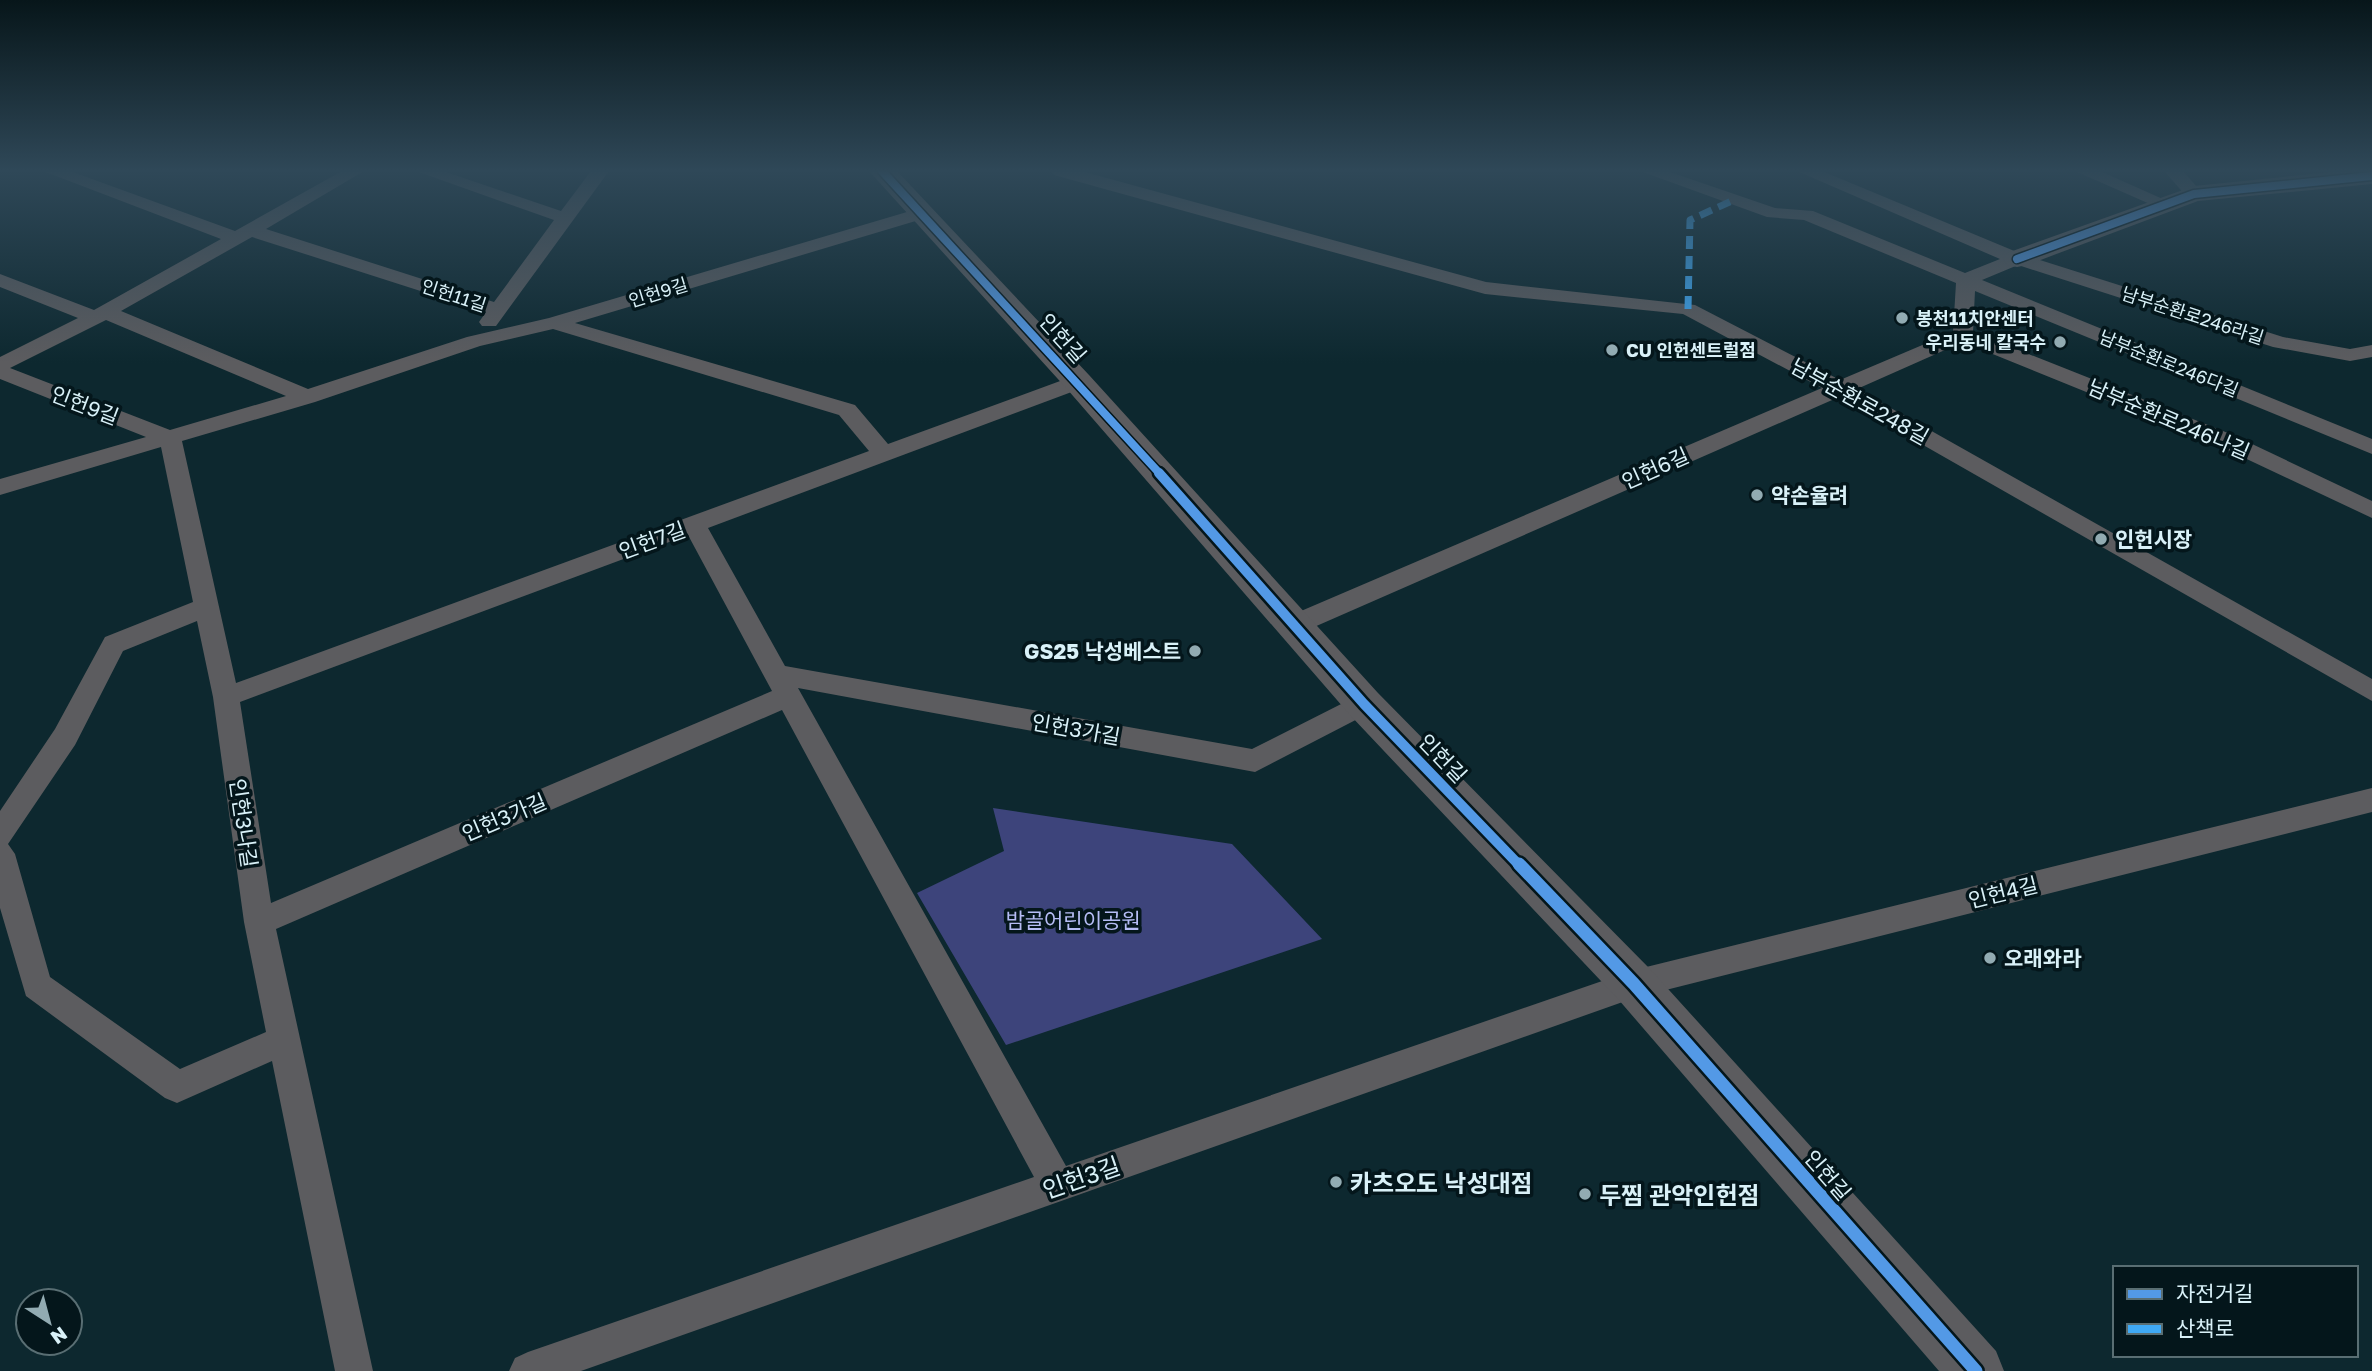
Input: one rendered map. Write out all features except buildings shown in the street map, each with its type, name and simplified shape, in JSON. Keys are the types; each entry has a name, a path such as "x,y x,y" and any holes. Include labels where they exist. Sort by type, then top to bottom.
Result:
{"street":[{"name":"인헌길","path":"943,235 1078,382 1364,704 1634,984 1976,1371"},
{"path":"2017,259 2082,235"}],"lane":[{"path":"0,365 100,315 241,235"},
{"name":"인헌11길","path":"246,235 499,310"},
{"name":"인헌11길","path":"474,341 553,235"},
{"name":"인헌9길","path":"0,487 307,397 474,341 554,323 849,235"},
{"name":"남부순환로248길","path":"1292,235 1485,288 1688,309 1839,388 2372,691"},
{"path":"1857,235 1966,279 2017,259"},
{"name":"남부순환로246라길","path":"1959,235 2017,259 2280,343 2350,355 2372,351"},
{"path":"1963,335 1966,279"},
{"name":"남부순환로246다길","path":"1966,279 2372,447"},
{"path":"0,280 100,315 307,397"},
{"name":"인헌9길","path":"554,323 847,410 884,454"},
{"name":"인헌6길","path":"1296,625 1963,335"},
{"name":"남부순환로246나길","path":"1963,335 2225,440 2372,510"},
{"name":"인헌9길","path":"0,372 170,438"},
{"name":"인헌7길","path":"226,698 1078,382"},
{"name":"인헌3나길","path":"170,438 226,698 259,922 354,1371"},
{"path":"694,524 1056,1185"},
{"path":"0,835 65,737 114,644 205,607"},
{"name":"인헌3가길","path":"259,922 782,685 1255,761 1364,704"},
{"name":"인헌4길","path":"1634,984 2372,800"},
{"path":"0,854 37,986 177,1087 283,1040"},
{"name":"인헌3길","path":"528,1371 1634,984"}],"green space":[{"name":"밤골어린이공원","path":"993,808 1232,844 1322,939 1006,1045 917,893 1004,851"}],"marked path":[{"path":"1688,309 1690,235"}],"cycle path":[{"path":"941,235 1078,382 1364,704 1634,984 1976,1371"},
{"path":"2017,259 2082,235"}],"place":[{"name":"봉천11치안센터","path":"1902,318"},
{"name":"우리동네 칼국수","path":"2060,342"},
{"name":"CU 인헌센트럴점","path":"1612,350"},
{"name":"약손율려","path":"1757,495"},
{"name":"인헌시장","path":"2101,539"},
{"name":"GS25 낙성베스트","path":"1195,651"},
{"name":"오래와라","path":"1990,958"},
{"name":"카츠오도 낙성대점","path":"1336,1182"},
{"name":"두찜 관악인헌점","path":"1585,1194"}]}
